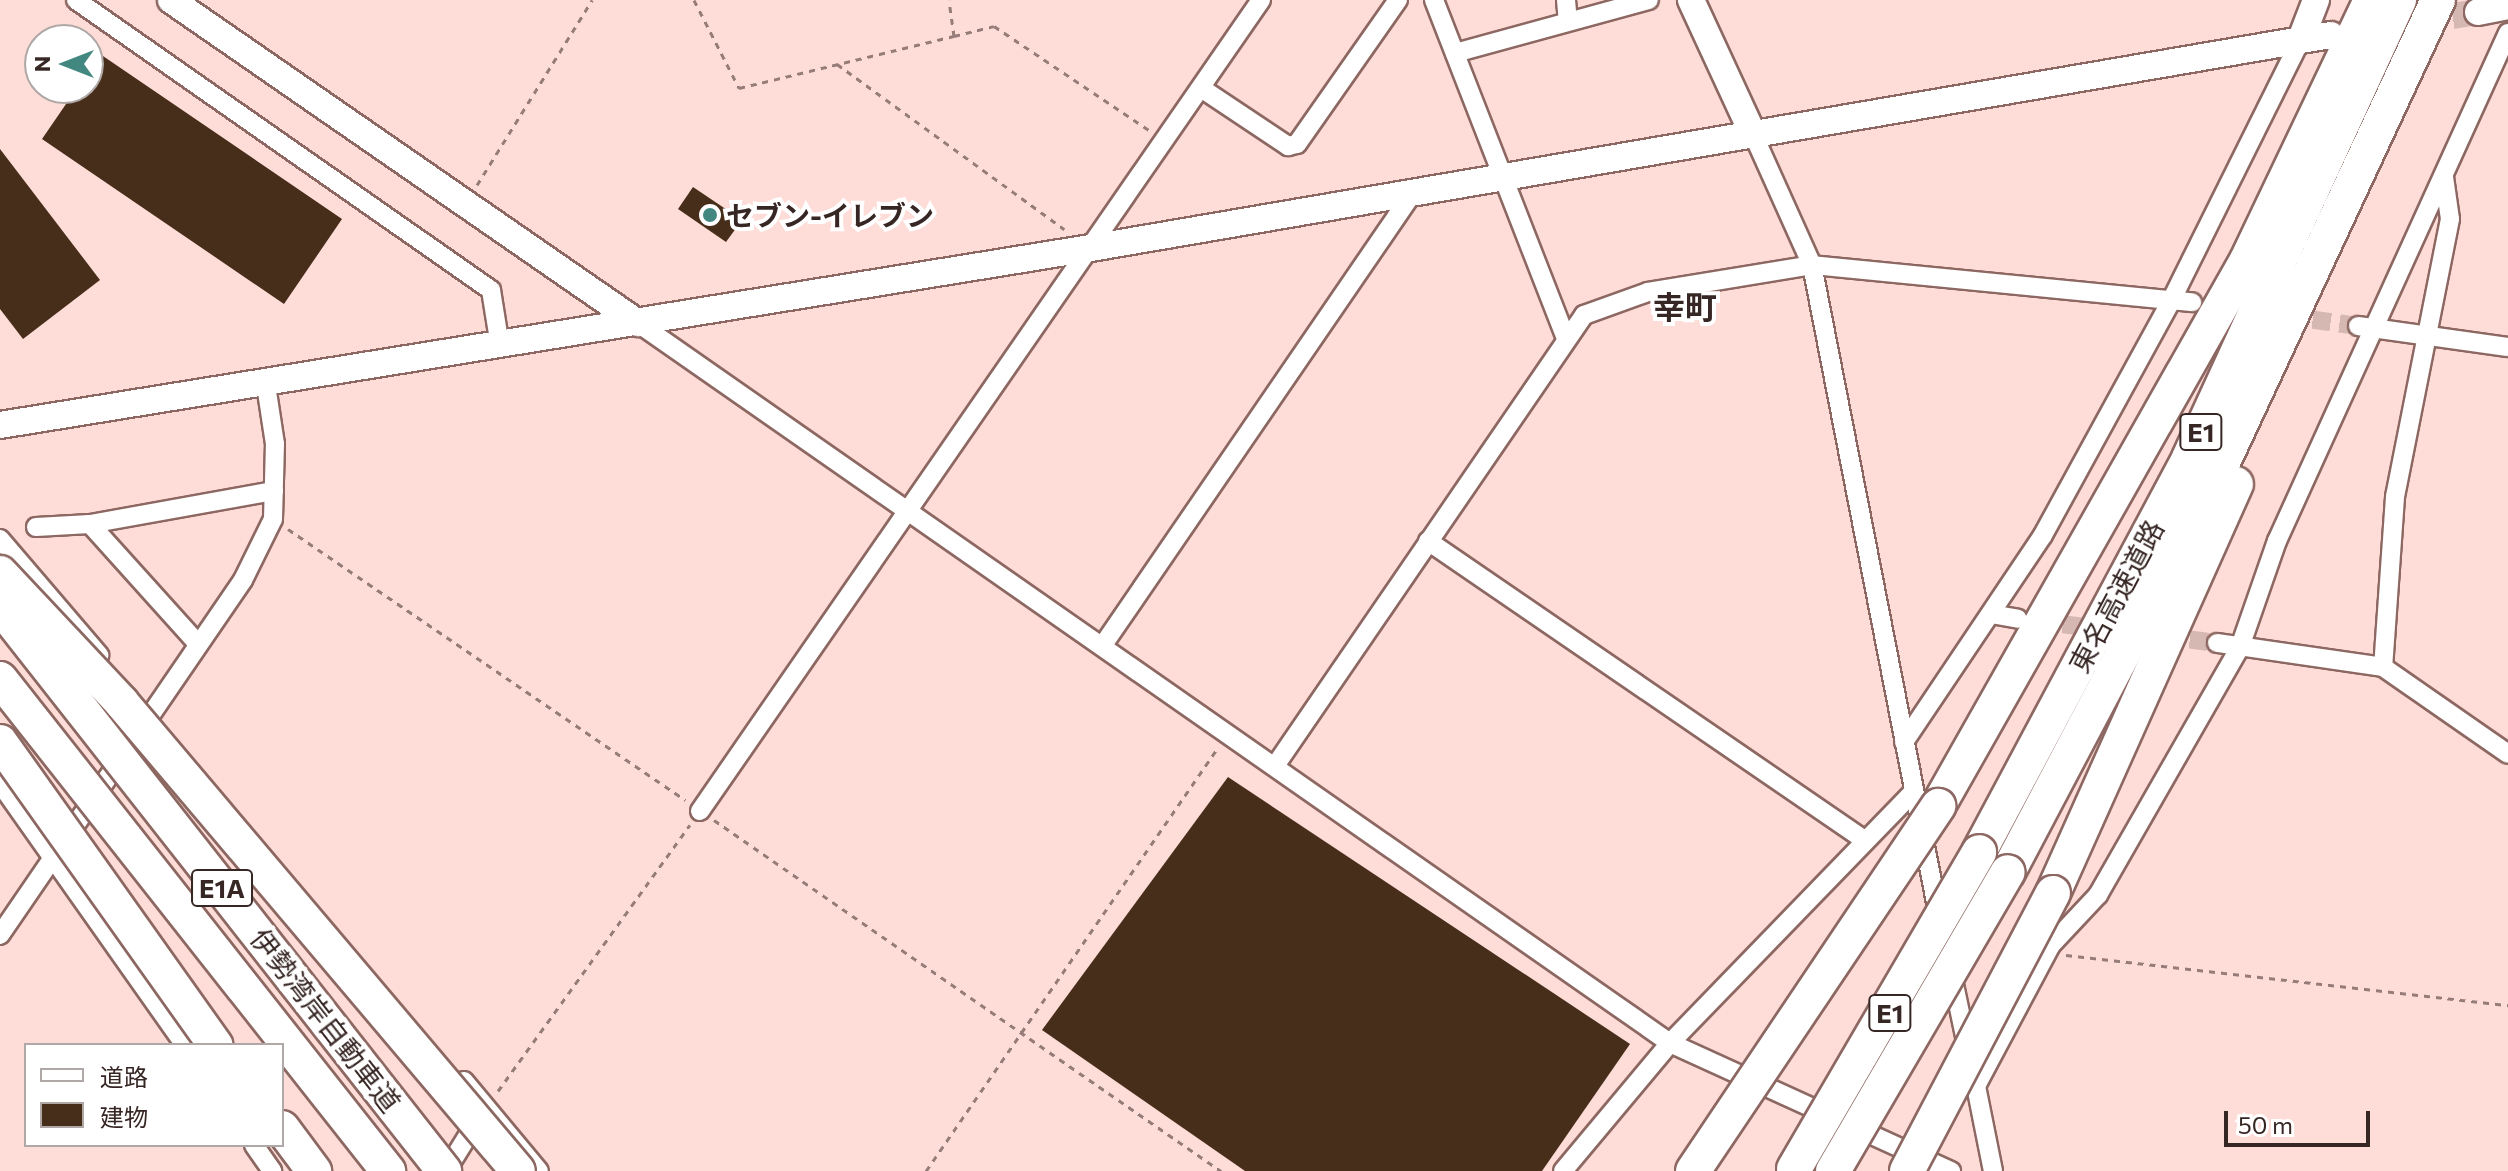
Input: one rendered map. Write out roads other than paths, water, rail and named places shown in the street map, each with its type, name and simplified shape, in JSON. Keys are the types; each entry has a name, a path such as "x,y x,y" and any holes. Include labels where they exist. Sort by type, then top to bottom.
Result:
{"highway":[{"path":"1693,1171 1818,993 1925,800 2247,260 2371,0"},
{"name":"東名高速道路","path":"1793,1170 1979,852 2189,458 2399,0"},
{"name":"東名高速道路","path":"1833,1171 2008,872 2148,612 2382,133 2438,0"},
{"path":"1907,1171 2053,893 2186,604 2382,133"},
{"path":"0,573 121,702 446,1081 518,1171"},
{"name":"伊勢湾岸自動車道","path":"0,606 445,1171"},
{"name":"伊勢湾岸自動車道","path":"0,679 388,1171"},
{"path":"0,742 217,1043"},
{"path":"1671,1171 1818,993"},
{"path":"446,1081 531,1171"},
{"path":"284,1131 314,1171"},
{"path":"278,1147 293,1171"}],"street":[{"path":"76,0 491,290 500,346"},
{"path":"171,0 466,202 905,512 1103,645 1670,1043 1951,1171"},
{"path":"700,811 1261,0"},
{"path":"1201,88 1288,146 1297,144 1398,0"},
{"path":"1434,0 1565,336"},
{"path":"1566,0 1568,21"},
{"path":"1455,53 1649,0"},
{"path":"1691,0 1812,265 1904,742 1925,800 1993,1171"},
{"path":"1904,742 2043,535 2171,301 2301,39 2316,0"},
{"path":"2478,12 2508,6"},
{"path":"1976,1086 2047,953 2098,895 2240,647 2277,541 2367,327 2502,63 2508,33"},
{"path":"0,425 266,385 1091,248 2331,35"},
{"path":"2383,667 2395,497 2432,333 2450,219 2444,177"},
{"path":"1103,645 1412,194"},
{"path":"1275,766 1565,336 1584,315 1637,296 1812,265 2192,302"},
{"path":"2367,327 2432,333 2508,347"},
{"path":"0,935 243,580 273,519 274,491 266,385"},
{"path":"36,527 90,524 274,491"},
{"path":"90,524 198,644"},
{"path":"0,539 539,1171"},
{"path":"1428,541 1863,839"},
{"path":"1991,614 2018,619"},
{"path":"2217,643 2383,667 2508,754"},
{"path":"0,783 184,1043"},
{"path":"1563,1171 1670,1043 1863,839 1925,800"},
{"path":"445,1171 486,1107"},
{"path":"255,1147 272,1171"}],"tunnel":[{"path":"2414,22 2478,12"},
{"path":"2286,316 2358,326"},
{"path":"2036,621 2102,629"},
{"path":"2163,636 2217,643"}],"place":[{"name":"セブン-イレブン","path":"710,215"}],"district":[{"name":"幸町","path":"1685,306"}]}
